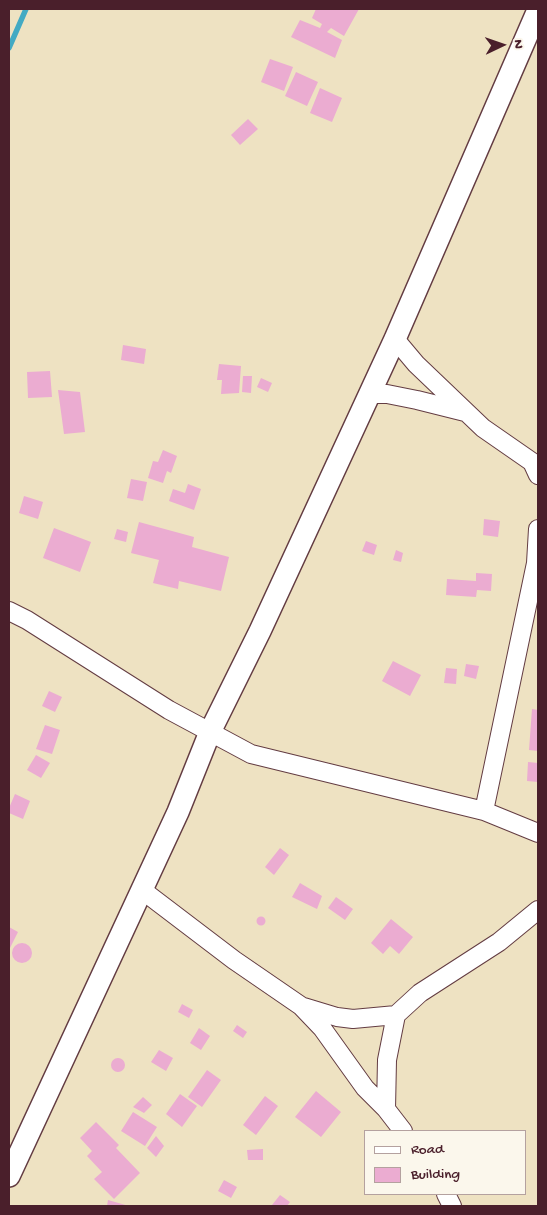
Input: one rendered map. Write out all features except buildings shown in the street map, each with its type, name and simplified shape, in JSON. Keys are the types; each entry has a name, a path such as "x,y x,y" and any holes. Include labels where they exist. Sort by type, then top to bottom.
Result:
{"street":[{"path":"9,1176 178,812 210,732 260,631 395,339 538,10"},
{"path":"395,339 416,364 484,428 532,462 538,475"},
{"path":"369,394 387,394 468,413"},
{"path":"484,811 536,563 538,529"},
{"path":"9,611 27,620 169,710 251,754 484,811 538,833"},
{"path":"142,890 234,960 301,1006 322,1028 365,1088 386,1109 402,1130"},
{"path":"301,1006 336,1017 353,1018 396,1014 420,993 499,942 538,910"},
{"path":"386,1109 387,1060 396,1014"}],"waterway":[{"path":"9,48 26,9"}]}
